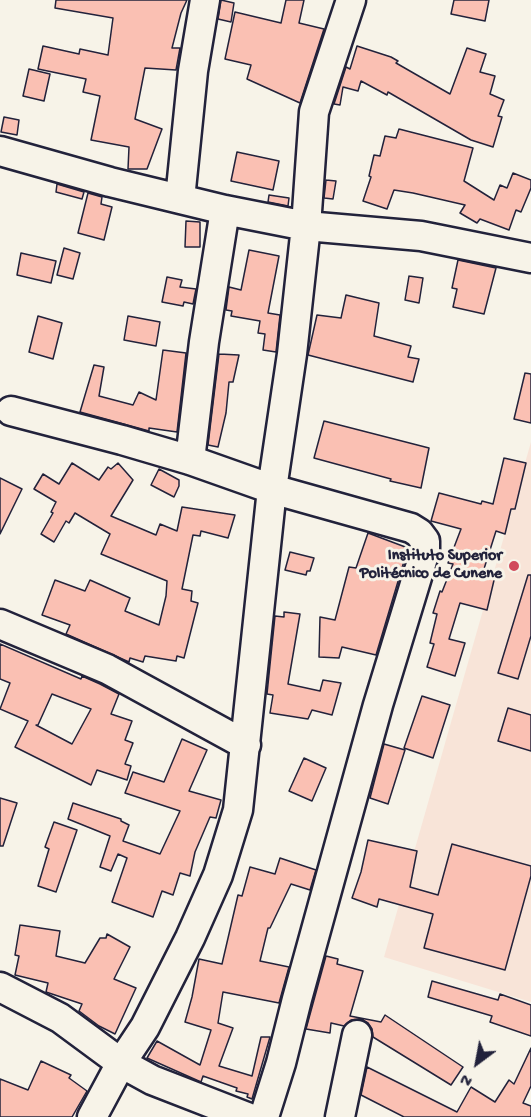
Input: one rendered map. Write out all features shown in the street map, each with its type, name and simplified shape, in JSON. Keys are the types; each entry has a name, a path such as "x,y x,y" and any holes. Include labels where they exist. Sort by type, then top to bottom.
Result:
{"street":[{"path":"180,199 192,83 205,0"},
{"path":"92,1117 121,1063 145,1027 190,938 218,875 238,810 272,489 292,354 306,226 315,106 351,0"},
{"path":"0,151 110,182 225,210 306,226 400,233 531,258"},
{"path":"190,460 204,342 225,210"},
{"path":"11,411 122,440 190,460 272,489 411,528 419,533 424,541 426,551 378,705 281,1063 264,1117"},
{"path":"0,624 107,669 246,745"},
{"path":"0,987 60,1018 121,1063 152,1080 247,1117"},
{"path":"340,1117 357,1035"}],"shaded area":[{"path":"531,442 531,1002 384,957"}],"building":[{"path":"56,0 187,0 181,13 172,48 180,48 176,70 145,68 135,119 162,129 147,169 128,169 129,147 91,140 100,96 83,92 86,79 38,69 43,46 79,54 80,49 108,55 113,18 55,8"},
{"path":"221,0 234,3 231,22 218,19"},
{"path":"286,0 304,0 299,23 324,29 300,103 247,79 251,65 225,59 235,12 281,23"},
{"path":"454,0 489,0 485,21 451,14"},
{"path":"357,46 391,57 398,61 396,63 450,94 467,48 486,54 480,72 495,76 490,94 504,100 498,116 502,117 493,147 471,140 388,92 387,95 361,81 358,91 343,87 340,105 334,104 346,67 350,69"},
{"path":"29,69 50,74 44,101 23,96"},
{"path":"4,117 19,120 17,135 1,132"},
{"path":"399,129 473,148 464,181 494,200 500,185 507,188 513,173 531,180 531,188 521,212 516,210 509,230 480,219 477,223 460,213 465,205 413,193 394,190 387,209 363,201 371,177 369,176 374,155 380,156 385,136 396,138"},
{"path":"237,152 279,161 273,190 231,181"},
{"path":"326,180 336,181 333,199 324,198"},
{"path":"57,184 84,192 82,199 56,192"},
{"path":"88,193 102,197 101,204 112,207 104,240 78,233"},
{"path":"269,195 289,198 288,206 268,202"},
{"path":"186,221 200,222 200,247 185,247"},
{"path":"64,248 80,253 73,279 57,275"},
{"path":"249,250 279,256 268,313 280,315 276,352 263,350 265,334 258,333 260,321 231,316 232,311 226,310 229,287 241,290"},
{"path":"21,253 56,261 51,283 17,275"},
{"path":"458,260 496,268 484,314 453,307 457,289 452,288"},
{"path":"409,276 423,278 419,303 405,300"},
{"path":"167,277 182,280 180,287 196,289 193,304 184,302 183,306 162,302"},
{"path":"346,295 379,303 374,336 411,346 408,357 419,359 413,382 308,355 317,315 341,318"},
{"path":"38,316 62,323 53,359 29,352"},
{"path":"128,316 160,322 156,346 124,340"},
{"path":"163,350 186,353 177,432 149,428 149,431 80,412 94,365 104,367 99,396 133,405 139,392 156,400"},
{"path":"219,354 239,355 233,382 229,382 226,413 218,447 208,445"},
{"path":"525,373 531,374 531,423 514,419"},
{"path":"324,421 429,448 421,488 314,458"},
{"path":"504,458 526,463 515,509 511,509 505,534 496,531 483,572 495,576 487,610 460,603 449,639 465,643 455,676 427,667 434,644 430,643 437,614 433,613 440,591 442,592 453,564 448,563 461,529 431,521 439,493 481,504 482,501 493,504"},
{"path":"72,463 99,480 108,467 111,469 118,463 133,480 111,516 156,535 160,524 177,531 182,507 235,515 228,538 201,531 200,536 193,535 182,589 192,591 191,601 198,603 184,658 177,656 176,661 145,656 143,662 130,658 129,662 66,634 70,625 42,615 55,580 85,591 90,580 130,598 125,611 159,625 166,596 167,581 101,554 110,534 75,513 69,523 66,521 54,542 41,534 53,513 51,512 56,502 34,489 43,474 59,484"},
{"path":"159,469 179,480 174,497 151,485"},
{"path":"0,478 22,489 0,534"},
{"path":"368,533 408,548 376,655 342,647 339,658 319,657 320,617 335,620 349,567 356,568"},
{"path":"290,552 314,558 310,571 307,571 306,575 285,570"},
{"path":"528,575 531,575 531,636 518,679 498,673"},
{"path":"284,612 300,614 288,684 320,691 323,680 341,683 332,715 312,710 308,719 270,713 273,695 267,694 275,616 284,617"},
{"path":"0,644 81,679 82,676 119,694 111,714 132,721 125,740 133,743 125,764 131,766 127,780 97,770 91,785 15,747 28,721 0,709 10,683 0,679","holes":["52,694 91,709 72,744 36,725"]},
{"path":"422,696 450,705 433,758 404,748"},
{"path":"508,708 531,715 531,751 498,741"},
{"path":"182,739 207,750 189,791 221,800 216,818 210,817 195,852 190,876 180,873 173,895 162,891 153,917 112,902 127,858 118,854 111,871 100,867 110,836 68,819 73,803 121,819 129,825 123,841 160,854 180,811 125,793 133,772 164,782"},
{"path":"384,744 405,750 388,804 370,798"},
{"path":"304,758 326,768 312,801 289,791"},
{"path":"0,798 17,803 3,846 0,846"},
{"path":"54,822 77,830 56,892 38,886 49,849 45,847"},
{"path":"368,840 417,851 410,887 438,895 452,844 531,866 531,876 505,970 424,948 433,914 379,899 377,907 352,898"},
{"path":"280,858 316,870 310,890 291,884 268,928 260,961 289,967 279,1003 223,992 218,1023 233,1028 219,1066 252,1076 261,1037 270,1037 252,1099 247,1097 248,1094 236,1091 237,1088 203,1076 201,1082 147,1058 157,1041 200,1065 211,1030 185,1022 199,959 222,964 238,895 242,896 250,867 275,874"},
{"path":"20,925 60,931 56,956 85,963 100,938 106,938 107,934 130,947 114,979 136,988 115,1034 99,1026 79,1011 82,1004 46,992 48,983 15,975 19,956 15,955"},
{"path":"326,956 338,959 337,964 363,971 350,1016 381,1022 385,1015 463,1067 451,1085 373,1037 368,1023 361,1019 351,1020 344,1026 331,1023 330,1033 306,1029"},
{"path":"432,981 498,1000 500,994 531,1005 531,1036 490,1022 492,1016 428,997"},
{"path":"531,1048 531,1086 523,1103 531,1106 531,1117 404,1117 361,1095 367,1067 457,1112 471,1087 495,1102 509,1080 514,1084"},
{"path":"41,1061 71,1075 69,1078 87,1091 72,1117 0,1117 0,1079 28,1090"}],"place":[{"name":"Instituto Superior Politécnico de Cunene","path":"514,566"}]}
